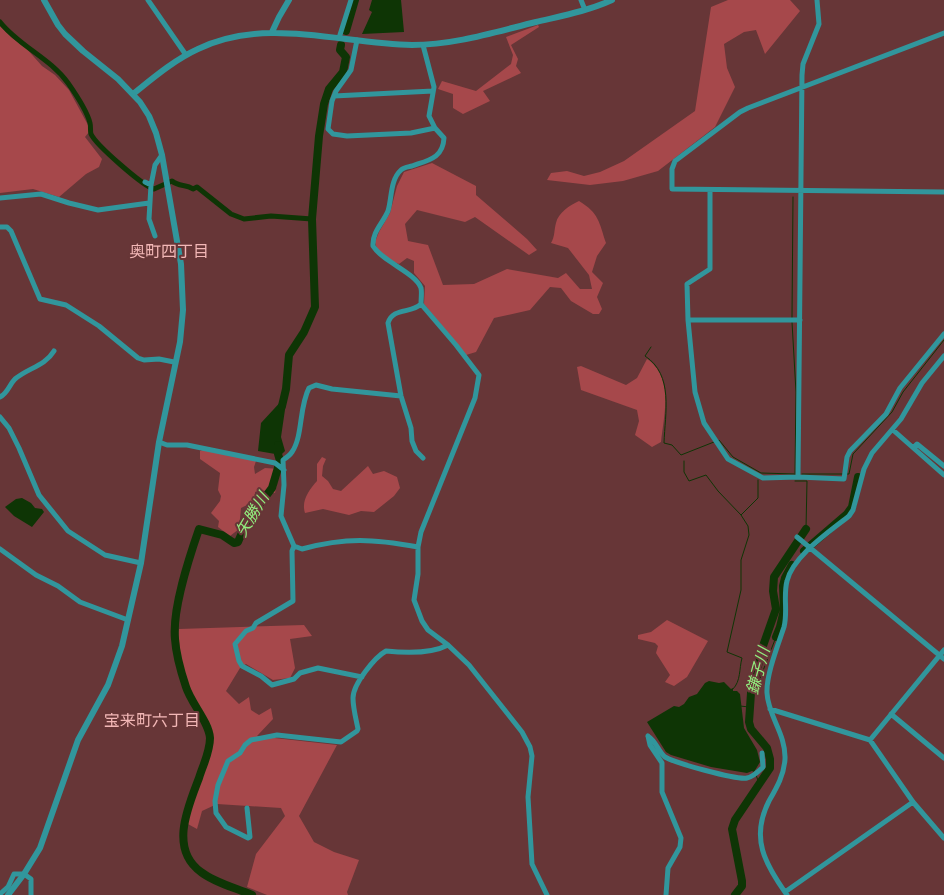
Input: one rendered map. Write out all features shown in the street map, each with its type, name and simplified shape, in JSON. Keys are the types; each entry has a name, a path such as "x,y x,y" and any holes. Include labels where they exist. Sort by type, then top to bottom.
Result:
{"street":[{"path":"8,895 40,848 78,740 108,685 122,646 141,563 159,442 174,362 180,342 183,289 181,264 162,155 149,116 133,94 118,79 65,34 44,0"},
{"path":"148,0 186,55"},
{"path":"272,32 278,17 289,0"},
{"path":"339,38 351,0"},
{"path":"581,0 585,10"},
{"path":"133,94 186,55 208,45 242,35 272,32 386,43 423,44 472,38 585,10 612,0"},
{"path":"798,477 802,88 803,64 819,24 817,0"},
{"path":"944,33 740,112 675,161 672,169 672,189 944,192"},
{"path":"358,40 350,70 334,96 328,129 333,134 347,136 411,133 435,128"},
{"path":"423,44 434,87 429,116 435,128 444,138 444,146 440,153 434,157 401,170 394,183 388,210 376,230 372,242 375,251 418,283 422,293 421,304 479,375 475,398 424,525 418,547 418,574 414,600 428,630 448,645 469,665 526,738 530,747 532,764 528,797 532,864 546,895"},
{"path":"334,96 433,92"},
{"path":"155,236 149,219 148,183 155,165 162,155"},
{"path":"710,190 710,270 687,284 688,320 695,392 702,419 733,463 763,478 844,478 847,457 850,451 886,414 900,388 944,334"},
{"path":"0,198 41,194 69,204 98,210 149,203"},
{"path":"0,227 7,227 11,231 40,299 66,305 100,326 138,358 174,362"},
{"path":"421,304 411,310 396,313 388,322 401,396 412,428 412,441 416,451 423,458"},
{"path":"688,320 800,320"},
{"path":"0,398 6,394 15,380 49,359 54,351"},
{"path":"913,802 786,894 765,859 761,843 762,819 779,784 785,756 782,735 770,709 767,693 768,682 785,621 787,581 798,562 809,549 849,516 853,510 868,460 908,408 922,383 944,356"},
{"path":"362,678 318,668 300,673 294,679 272,685 240,664 235,646 237,640 246,631 255,627 256,623 293,601 292,552 294,546 281,516 283,460 292,452 297,442 300,416 307,392 312,386 316,385 332,389 401,396"},
{"path":"0,417 9,428 19,448 39,495 68,531 105,555 141,563"},
{"path":"892,430 914,447 944,475"},
{"path":"159,442 167,445 186,445 275,463 284,470"},
{"path":"914,447 917,444 944,466"},
{"path":"797,537 809,549 942,657"},
{"path":"294,546 302,549 354,540 399,543 418,547"},
{"path":"0,550 80,602 128,620"},
{"path":"247,808 250,837 248,838 226,826 216,813 215,801 218,785 228,761 240,753 251,740 277,734 341,742 358,729 353,696 354,690 376,658 386,651 402,653 425,651 442,649 448,645"},
{"path":"870,740 942,657 944,650"},
{"path":"770,709 870,740 913,802 944,838"},
{"path":"891,714 944,758"},
{"path":"666,895 668,868 681,841 662,792 662,763 650,744 648,736 652,738 667,758 710,772 743,778 750,777 763,767 762,753"},
{"path":"0,894 8,887 14,874 24,874 31,879 30,895"}],"shaded area":[{"path":"372,0 401,0 404,32 362,34 372,12 369,10"},
{"path":"728,0 790,0 800,11 765,54 756,30 744,32 724,44 727,68 735,87 715,127 658,171 623,181 590,185 547,180 551,173 567,171 584,176 600,172 624,161 695,111 711,7"},
{"path":"538,25 539,27 511,45 518,59 516,66 521,73 483,91 490,101 463,114 453,108 453,94 438,89 442,81 476,91 511,64 513,55 506,37"},
{"path":"0,26 26,48 42,66 55,75 69,90 88,125 89,132 85,137 102,159 99,167 86,174 59,197 33,189 0,193"},
{"path":"432,163 476,186 476,195 537,250 529,255 475,217 465,222 417,210 405,224 408,241 428,245 443,285 474,284 507,269 558,278 566,273 580,289 592,289 589,275 568,248 551,243 559,216 568,207 579,201 586,205 594,214 600,224 606,243 597,256 592,272 603,283 597,297 602,309 599,314 593,314 571,301 561,288 550,287 530,310 494,318 476,352 466,355 424,304 425,286 414,273 414,261 407,258 399,264 392,261 377,249 375,242 390,213 397,186 404,172"},
{"path":"647,359 661,376 665,397 661,442 652,447 635,435 639,421 637,410 581,390 577,367 581,366 626,385 637,378"},
{"path":"287,396 281,437 285,451 281,455 258,451 261,423"},
{"path":"203,450 256,461 254,467 255,474 265,468 280,469 275,493 260,490 255,492 256,502 251,510 247,505 241,508 239,529 230,536 218,527 219,521 211,513 220,501 221,496 218,490 220,473 200,459 200,451"},
{"path":"322,457 326,459 322,476 333,489 341,491 368,466 373,474 384,471 397,477 400,488 394,496 374,512 361,511 349,515 323,509 305,513 305,500 317,481 317,464"},
{"path":"22,498 44,512 32,527 14,516 5,507 16,499"},
{"path":"667,620 708,641 687,677 674,686 665,682 670,675 656,653 658,646 655,643 638,639 638,635 651,632"},
{"path":"304,625 312,636 290,639 295,668 290,678 273,680 246,664 240,668 226,691 239,704 249,697 251,710 259,715 271,708 273,719 257,736 337,745 299,816 314,842 334,852 359,860 347,892 348,895 267,895 247,887 256,854 285,816 281,808 217,804 202,811 197,829 186,823 212,734 184,671 179,644 179,629"},
{"path":"709,681 724,682 731,689 733,688 733,691 737,691 740,694 744,728 757,750 760,762 754,772 747,773 711,767 671,755 666,752 647,722 674,706 679,707 684,704 689,697 697,694 705,683"}],"waterway":[{"name":"矢勝川","path":"346,31 355,0"},
{"path":"0,22 16,38 61,74 84,108 90,123 91,134 101,147 140,181 154,189 172,181 193,189 197,187 231,214 244,219 271,216 312,219"},
{"name":"矢勝川","path":"282,406 286,389 289,355 304,332 315,307 312,219 319,136 324,104 329,89 343,72 346,57 340,50 341,45"},
{"path":"792,318 793,197"},
{"path":"792,322 796,392 795,475"},
{"path":"847,474 849,474 853,454 892,412 903,392 944,340"},
{"path":"651,347 645,356 660,373 666,395 664,443 672,445 681,455 714,442"},
{"path":"718,441 733,457 761,473 794,474"},
{"name":"矢勝川","path":"252,895 207,876 191,863 186,852 183,840 186,814 208,753 210,738 207,726 188,693 184,681 176,651 175,627 182,584 199,529 222,535 234,543 238,542 247,521 272,488 280,461 278,445"},
{"path":"684,461 684,472 689,481 706,475 718,491 741,515"},
{"path":"802,474 843,474"},
{"name":"鎌子川","path":"804,551 847,514 852,507 858,477"},
{"path":"733,689 739,679 742,658 727,652 741,590 741,560 749,535 748,526 741,515 758,498 758,480"},
{"path":"795,481 807,481 806,529"},
{"name":"鎌子川","path":"735,895 742,886 742,881 732,829 735,820 770,768 767,748 751,729 749,722 751,693 763,646 776,609 773,591 774,577 806,529"},
{"name":"鎌子川","path":"776,637 784,610 783,586 792,565"},
{"path":"740,706 749,707 776,637"},
{"path":"756,775 759,783"}],"district":[{"name":"奥町四丁目","path":"169,252"},
{"name":"宝来町六丁目","path":"152,721"}]}
